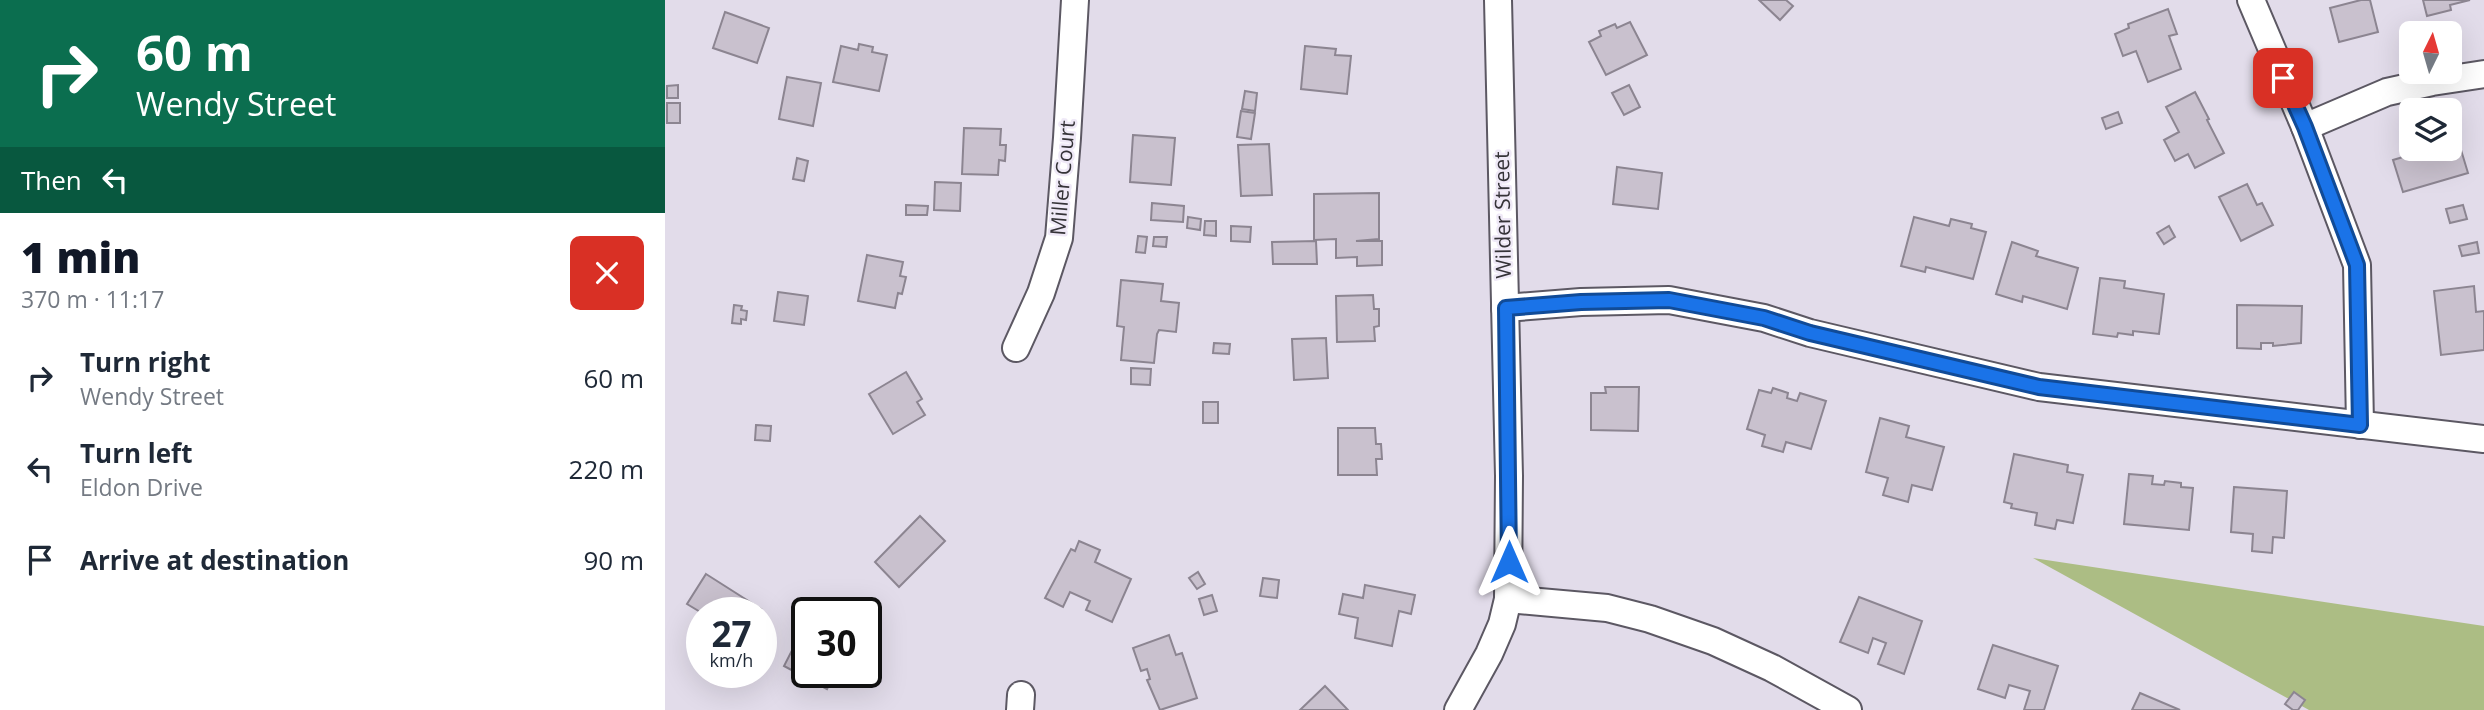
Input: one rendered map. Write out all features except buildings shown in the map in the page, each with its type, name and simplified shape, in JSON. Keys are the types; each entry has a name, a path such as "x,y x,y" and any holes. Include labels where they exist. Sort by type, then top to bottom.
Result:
{"street":[{"name":"Miller Court","path":"1016,348 1041,293 1059,238 1075,0"},
{"name":"Wilder Street","path":"1458,710 1489,654 1502,624 1508,599 1509,476 1498,0"},
{"path":"2251,0 2305,127 2357,265 2360,425"},
{"path":"2305,127 2387,92 2484,74"},
{"path":"1506,308 1581,302 1669,300 1764,318 1810,333 2039,387 2484,439"},
{"path":"1508,599 1607,608 1650,619 1713,641 1772,668 1848,710"}],"green space":[{"path":"2033,558 2484,626 2484,710 2309,710"}],"route":[{"path":"1509,562 1506,308 1581,302 1669,300 1764,318 1810,333 2039,387 2360,425 2357,265 2305,127 2283,78"}]}
